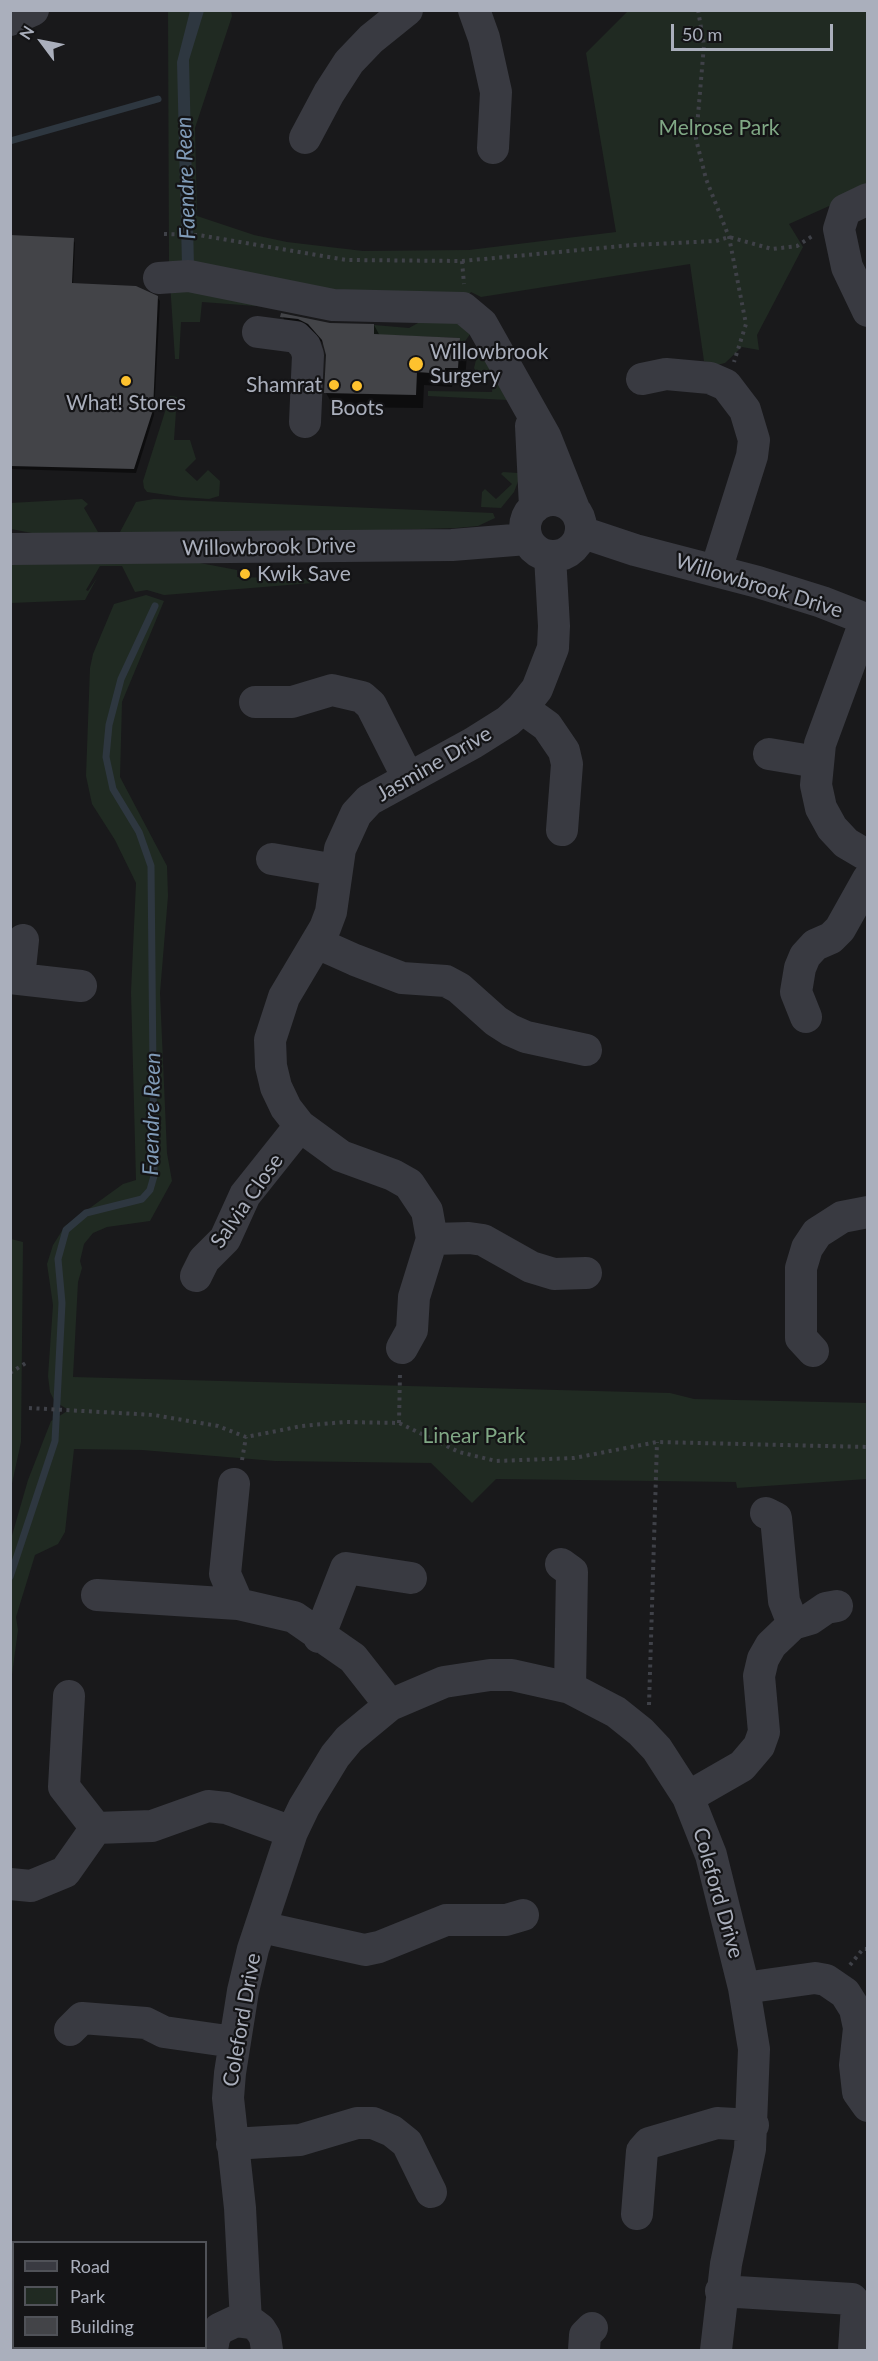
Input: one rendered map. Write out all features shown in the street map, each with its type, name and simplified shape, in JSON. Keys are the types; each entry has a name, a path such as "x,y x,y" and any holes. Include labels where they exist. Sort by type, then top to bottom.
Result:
{"street":[{"path":"10,20 33,10"},
{"path":"474,10 484,38 496,92 493,148"},
{"path":"305,138 349,62 400,12"},
{"path":"867,199 845,210 840,219 840,244 847,267 867,311"},
{"path":"159,278 189,276 333,306 463,308 482,324 545,436 577,520 574,547 560,556 539,548 526,521 535,507 542,502 559,501 577,520"},
{"path":"258,332 281,333 296,337 305,346 308,355 305,422"},
{"path":"642,379 686,374 710,378 726,385 746,410 754,440 752,456 716,570"},
{"path":"527,404 532,429 535,507"},
{"name":"Willowbrook Drive","path":"577,520 716,570 822,602 867,620"},
{"name":"Willowbrook Drive","path":"10,549 452,545 539,548"},
{"name":"Jasmine Drive","path":"402,1348 412,1330 414,1297 432,1239 427,1211 409,1184 393,1175 341,1156 300,1126 286,1108 276,1087 271,1066 270,1040 284,997 317,943 331,912 336,870 346,831 356,814 369,800 473,743 522,708 537,689 552,648 554,626 539,548"},
{"path":"867,620 820,744 816,785 821,808 832,828 846,843 867,856"},
{"path":"255,702 292,702 332,690 362,697 372,705 408,778"},
{"path":"522,708 547,726 564,750 567,764 562,830"},
{"path":"769,754 817,762"},
{"path":"272,859 336,870"},
{"path":"806,1017 796,992 800,968 805,956 815,945 831,938 840,929 867,879"},
{"path":"23,940 15,978 81,986"},
{"path":"317,943 402,978 446,981 459,988 496,1021 510,1030 534,1039 586,1050"},
{"name":"Salvia Close","path":"196,1276 204,1260 225,1239 245,1195 300,1126"},
{"path":"813,1351 801,1338 801,1268 807,1248 817,1233 842,1217 867,1212"},
{"path":"432,1239 483,1240 531,1267 554,1274 586,1273"},
{"path":"234,1484 225,1574 238,1604"},
{"path":"766,1513 776,1518 784,1601 794,1624"},
{"path":"561,1563 572,1572 570,1688"},
{"path":"319,1637 346,1568 411,1578"},
{"path":"97,1595 238,1604 294,1617 319,1637 353,1658 390,1705"},
{"path":"688,1797 742,1766 759,1746 764,1732 759,1676 763,1659 771,1645 794,1624 810,1619 826,1608 837,1606"},
{"name":"Coleford Drive","path":"246,2322 240,2208 228,2098 234,2042 243,1991 292,1832 334,1756 349,1739 390,1705 444,1682 490,1675 539,1679 570,1688 608,1708 641,1732 663,1758 688,1797 711,1855 744,1988 754,2049 753,2125 722,2291 716,2350"},
{"path":"69,1696 64,1787 96,1828"},
{"path":"96,1828 152,1827 208,1806 217,1806 292,1832"},
{"path":"10,1884 31,1886 66,1872 96,1828"},
{"path":"261,1927 365,1950 379,1947 446,1920 506,1920 523,1915"},
{"path":"744,1988 815,1978 826,1980 845,1993 855,2009 859,2028 855,2065 858,2092 867,2106"},
{"path":"70,2030 82,2018 146,2023 164,2032 234,2042"},
{"path":"638,2214 642,2151 649,2143 717,2122 753,2125"},
{"path":"232,2144 300,2140 357,2123 373,2123 392,2131 407,2143 431,2192"},
{"path":"722,2291 852,2299 857,2305 854,2350"},
{"path":"210,2345 219,2329 227,2324 246,2322 260,2329 265,2337 267,2350"}],"path":[{"path":"698,10 704,45 696,139 709,190 729,237 746,324 726,385"},
{"path":"164,234 198,235 347,260 462,261 633,245 716,241 729,237 772,249 797,246 840,219"},
{"path":"399,1423 402,1348"},
{"path":"10,1373 29,1361"},
{"path":"29,1408 154,1415 218,1426 246,1437 302,1426 344,1422 399,1423 459,1452 496,1461 574,1458 657,1442 867,1447"},
{"path":"641,1732 649,1718 657,1442"}],"green space":[{"name":"Melrose Park","path":"168,11 231,11 232,16 195,128 197,216 254,235 287,242 363,251 469,250 616,232 586,53 628,11 867,11 867,189 789,224 803,247 757,335 759,350 742,347 725,363 717,365 704,361 690,264 481,297 471,292 466,298 283,308 202,302 200,322 181,322 179,359 175,359 169,267"},
{"path":"434,314 457,319 473,330 461,347 459,356 460,338 388,335 372,393 374,325 409,328"},
{"path":"487,351 508,400 428,396 428,391 492,392 493,374 477,373 474,368 477,356"},
{"path":"170,396 177,397 174,440 190,440 196,459 185,470 197,481 208,470 220,481 219,496 209,499 181,497 147,492 144,488 143,481"},
{"path":"503,472 518,473 519,479 514,492 501,508 481,507 482,492 485,489 496,499 512,484 501,474"},
{"path":"82,499 88,504 84,508 98,532 120,532 136,502 154,499 493,513 495,518 478,526 456,528 63,539 11,529 10,503"},
{"path":"10,560 184,560 237,570 237,577 317,579 313,583 164,595 147,590 135,592 122,566 100,566 86,590 88,591 97,578 85,600 11,603"},
{"name":"Linear Park","path":"146,595 164,601 122,702 120,777 167,866 168,896 160,993 167,1153 172,1181 150,1221 107,1227 93,1233 84,1244 78,1282 73,1377 670,1393 694,1399 867,1403 867,1479 737,1488 736,1482 496,1479 472,1503 431,1463 275,1461 142,1450 74,1449 65,1532 58,1544 35,1555 16,1617 18,1630 11,1682 11,1539 28,1480 51,1421 69,1410 55,1402 50,1392 48,1376 53,1305 47,1264 53,1245 65,1226 123,1184 136,1180 131,992 136,883 115,840 92,804 86,776 90,668 93,654 114,604"},
{"path":"11,1239 23,1242 21,1442 11,1488"}],"water":[{"path":"190,11 204,11 189,60 194,266 182,265 177,62"}],"building":[{"path":"10,235 74,238 72,283 136,286 158,296 153,410 134,469 10,466"},
{"path":"281,313 330,323 374,324 374,334 460,338 458,368 445,368 445,374 417,372 416,395 324,393 326,355 322,340 308,324 298,319 280,317"}],"waterway":[{"name":"Faendre Reen","path":"10,141 158,99"},
{"name":"Faendre Reen","path":"10,1577 55,1441 62,1303 58,1259 66,1230 86,1213 142,1199 150,1190 154,1176 151,866 139,832 113,789 106,757 109,725 121,679 155,606"}],"place":[{"name":"Willowbrook Surgery","path":"416,364"},
{"name":"What! Stores","path":"126,381"},
{"name":"Shamrat","path":"334,385"},
{"name":"Boots","path":"357,386"},
{"name":"Kwik Save","path":"245,574"}]}
